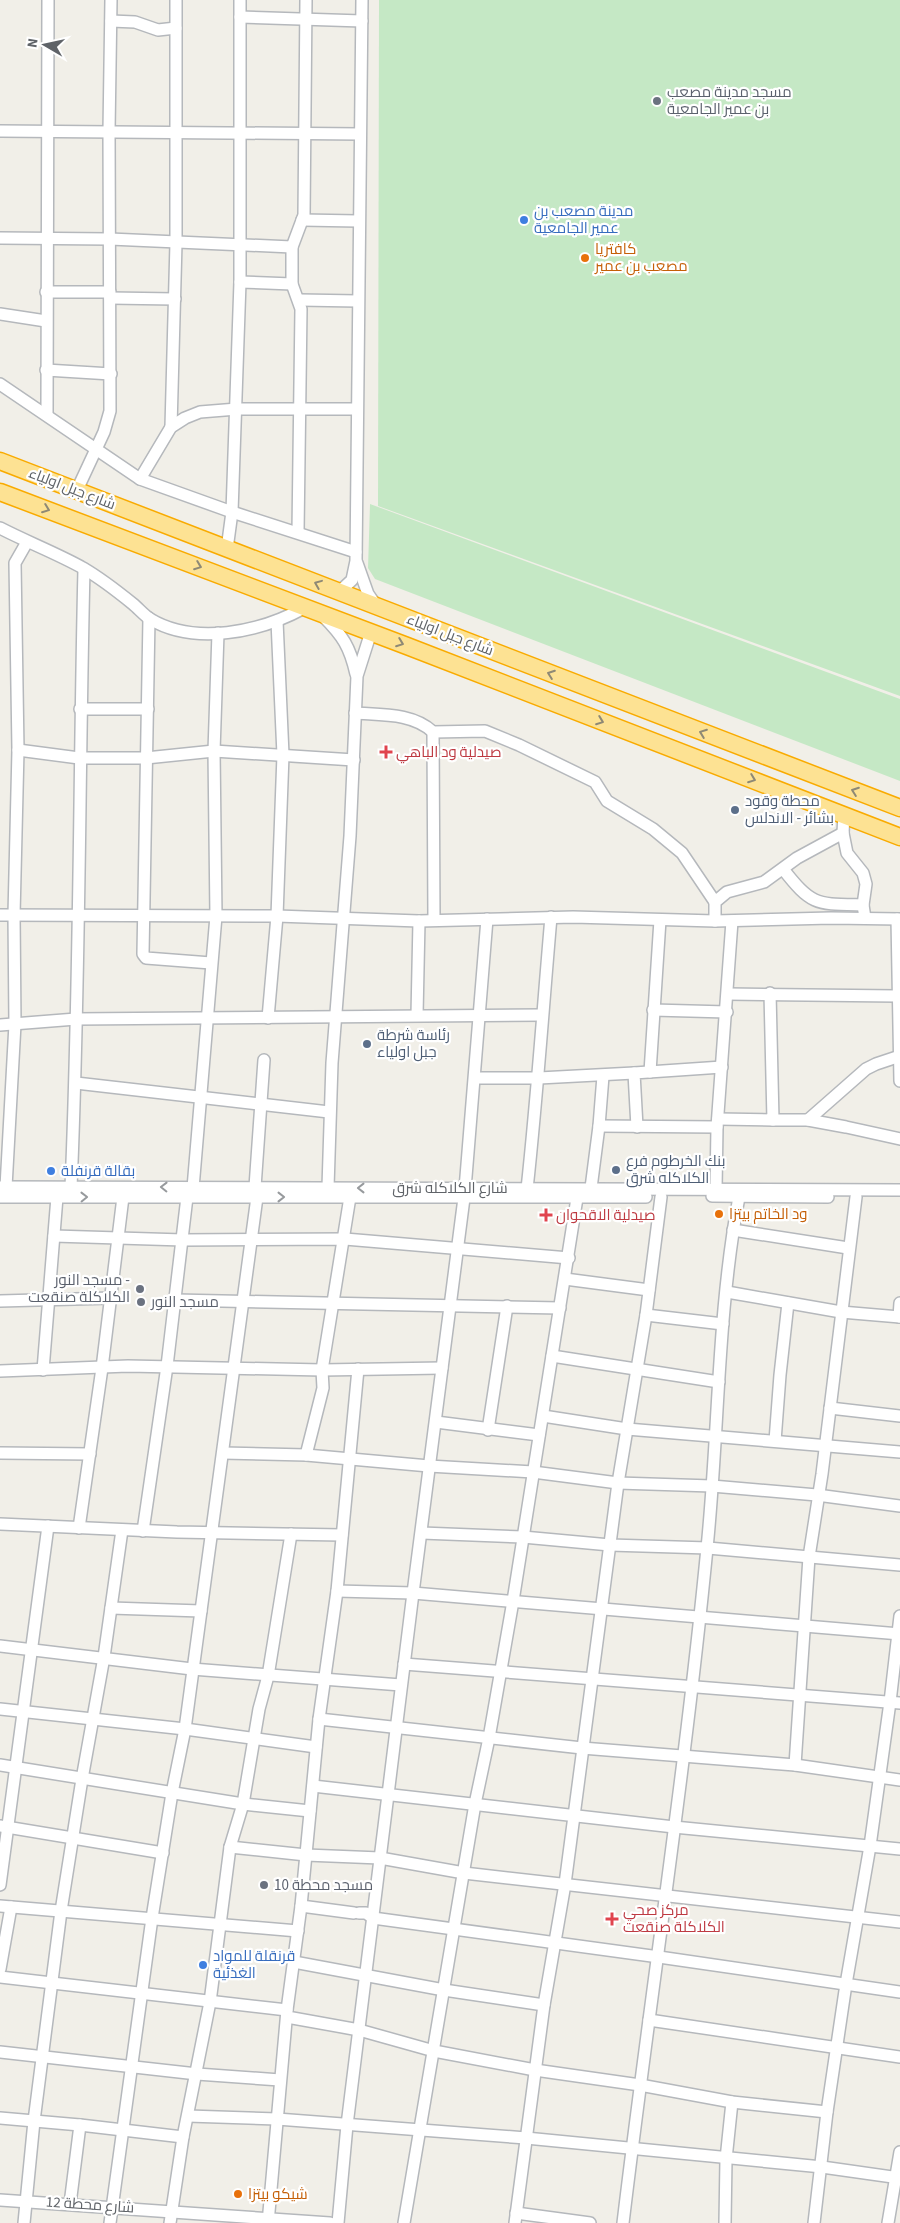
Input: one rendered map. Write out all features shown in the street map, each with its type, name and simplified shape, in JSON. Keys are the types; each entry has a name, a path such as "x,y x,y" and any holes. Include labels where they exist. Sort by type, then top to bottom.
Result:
{"highway":[{"name":"شارع جبل اولياء","path":"0,461 894,806"},
{"name":"شارع جبل اولياء","path":"0,492 371,632 900,837"},
{"path":"866,824 894,806"}],"street":[{"path":"47,414 48,0"},
{"path":"77,490 96,450 110,411 109,131 111,0"},
{"path":"171,427 176,242 176,0"},
{"path":"227,549 232,512 237,409 240,282 240,0"},
{"path":"298,532 301,314 300,300 294,293 292,284 292,247 302,220 306,134 306,0"},
{"path":"339,592 352,580 356,557 358,221 362,0"},
{"path":"240,16 362,21"},
{"path":"110,21 135,22 158,30 176,28"},
{"path":"0,131 360,134"},
{"path":"302,220 358,221"},
{"path":"0,238 110,239 292,247"},
{"path":"240,282 292,284"},
{"path":"46,292 174,299"},
{"path":"300,300 358,301"},
{"path":"0,314 46,321"},
{"path":"46,370 111,374"},
{"path":"0,384 47,414 140,479 232,512 298,532 356,557 368,594 377,607"},
{"path":"140,479 171,427 185,418 200,412 237,409 357,409"},
{"path":"0,528 84,568 149,618 173,629 189,633 218,633 277,621 304,608"},
{"path":"2,1191 15,1024 14,914 18,750 15,563 27,542"},
{"path":"71,1187 76,1083 79,758 84,568"},
{"path":"321,614 341,634 357,676"},
{"path":"149,618 144,957 211,963"},
{"path":"268,1018 277,916 283,755 277,621"},
{"path":"328,1187 335,1017 344,919 357,676 371,632"},
{"path":"143,1531 190,1192 216,916 214,750 218,633"},
{"path":"80,709 148,709"},
{"path":"355,713 410,718 426,725 433,732 434,920"},
{"path":"433,732 485,731 519,745 595,782 607,801 653,829 682,853 715,902 715,921"},
{"path":"18,750 79,758 146,758 214,750 354,760"},
{"path":"844,814 843,833 847,853 863,873 866,884 863,904 865,918"},
{"path":"715,902 727,892 764,882 843,833"},
{"path":"783,869 809,899 828,904 863,904"},
{"path":"0,915 277,916 419,921 551,917 715,921 899,919 897,996 900,1080"},
{"path":"527,1189 539,1078 542,1015 551,917"},
{"path":"338,2223 347,2125 367,1975 412,1593 422,1533 464,1193 476,1078 487,919"},
{"path":"650,1072 660,920"},
{"path":"716,1189 717,1123 727,1012 732,920"},
{"path":"417,1015 419,921"},
{"path":"770,993 773,1120"},
{"path":"728,994 897,996"},
{"path":"654,1010 727,1012"},
{"path":"0,1025 76,1018 542,1015"},
{"path":"808,1120 866,1069 900,1056"},
{"path":"110,2223 152,1918 172,1793 185,1729 223,1453 256,1192 264,1060"},
{"path":"476,1078 603,1076 722,1067"},
{"path":"634,1073 637,1127"},
{"path":"591,1188 603,1076"},
{"path":"76,1083 330,1112"},
{"path":"599,1126 637,1127 808,1120 846,1126 900,1140"},
{"name":"شارع الكلاكله شرق","path":"2,1191 71,1187 190,1192 256,1192 350,1198 527,1189 591,1188 900,1190"},
{"name":"شارع الكلاكله شرق","path":"256,1192 328,1187 577,1198 900,1197"},
{"name":"شارع الكلاكله شرق","path":"2,1191 57,1198 123,1197 190,1192"},
{"path":"79,1528 112,1298 123,1197"},
{"path":"590,2223 516,2218 544,2005 565,1884 572,1815 618,1482 646,1315 661,1197"},
{"path":"623,2223 667,1895 708,1548 723,1324 733,1230 739,1197"},
{"path":"795,1765 809,1557 830,1408 840,1312 856,1197"},
{"path":"42,1370 57,1198"},
{"path":"306,1455 323,1388 322,1370 335,1302 350,1198"},
{"path":"404,2223 475,1804 489,1738 513,1601 566,1279 577,1198"},
{"path":"733,1230 848,1248"},
{"path":"54,1236 183,1240 345,1239 569,1258"},
{"path":"566,1279 649,1290"},
{"path":"727,1292 840,1312 900,1317 900,1303"},
{"path":"0,1301 112,1298"},
{"path":"176,1300 560,1308"},
{"path":"776,1441 780,1375 788,1303"},
{"path":"488,1430 506,1306"},
{"path":"646,1315 723,1324"},
{"path":"552,1356 719,1382"},
{"path":"0,1371 167,1366 322,1370 442,1368"},
{"path":"268,2221 280,2080 301,1906 319,1719 326,1680 337,1591 358,1369"},
{"path":"830,1408 900,1416"},
{"path":"543,1416 627,1429 900,1452"},
{"path":"436,1422 540,1435"},
{"path":"0,1453 90,1454"},
{"path":"223,1453 306,1455 429,1466 533,1472 618,1482 712,1486 900,1506"},
{"path":"0,1524 143,1531 342,1535"},
{"path":"0,1885 3,1826 15,1767 48,1526"},
{"path":"24,2223 34,2121 44,2057 61,1911 104,1657 122,1530"},
{"path":"422,1533 523,1537 610,1545 708,1548 900,1565"},
{"path":"171,2217 183,2137 210,2002 230,1847 243,1804 253,1739 268,1676 292,1534"},
{"path":"337,1591 412,1593 899,1634"},
{"path":"111,1608 201,1610"},
{"path":"814,2223 827,2112 846,1984 880,1778 895,1703 900,1616"},
{"path":"0,1646 192,1669 401,1685"},
{"path":"404,1664 591,1678 799,1697 895,1703"},
{"path":"0,1709 185,1729 316,1747"},
{"path":"319,1719 582,1748 795,1765 900,1780"},
{"path":"0,1765 243,1804 310,1811"},
{"path":"313,1786 900,1849"},
{"path":"3,1826 73,1836 162,1853"},
{"path":"230,1847 306,1855 380,1858 464,1873 900,1922"},
{"path":"0,1968 6,1906 298,1931"},
{"path":"301,1906 366,1913 373,1918 454,1930 900,1992"},
{"path":"294,1962 444,1990 544,2005"},
{"path":"0,1977 210,2002 287,2014 359,2030 434,2051 535,2070 640,2085 732,2102 827,2112"},
{"path":"649,2020 900,2057"},
{"path":"0,2052 132,2068 280,2080"},
{"path":"725,2223 726,2159 732,2102"},
{"path":"188,2116 277,2120 526,2138 822,2167 898,2178"},
{"path":"0,2118 183,2137"},
{"path":"70,2204 80,2125"},
{"path":"888,2223 898,2178 900,2152"},
{"name":"شارع محطة 12","path":"0,2200 112,2207 171,2217 330,2223"}],"green space":[{"path":"379,0 900,0 900,696 378,506"},
{"path":"370,504 900,699 900,781 375,579 368,568"}],"place":[{"name":"مسجد مدينة مصعب بن عمير الجامعية","path":"657,101"},
{"name":"مدينة مصعب بن عمير الجامعية","path":"524,220"},
{"name":"كافتريا مصعب بن عمير","path":"585,258"},
{"name":"صيدلية ود الباهي","path":"386,752"},
{"name":"محطة وقود بشائر - الاندلس","path":"735,810"},
{"name":"رئاسة شرطة جبل اولياء","path":"367,1044"},
{"name":"بنك الخرطوم فرع الكلاكله شرق","path":"616,1170"},
{"name":"بقالة قرنفلة","path":"51,1171"},
{"name":"ود الخاتم بيتزا","path":"719,1214"},
{"name":"صيدلية الاقحوان","path":"546,1215"},
{"name":"مسجد النور - الكلاكلة صنقعت","path":"140,1289"},
{"name":"مسجد النور","path":"141,1302"},
{"name":"مسجد محطة 10","path":"264,1885"},
{"name":"مركز صحي الكلاكلة صنقعت","path":"612,1919"},
{"name":"قرنقلة للمواد الغذئية","path":"203,1965"},
{"name":"شيكو بيتزا","path":"238,2194"}]}
